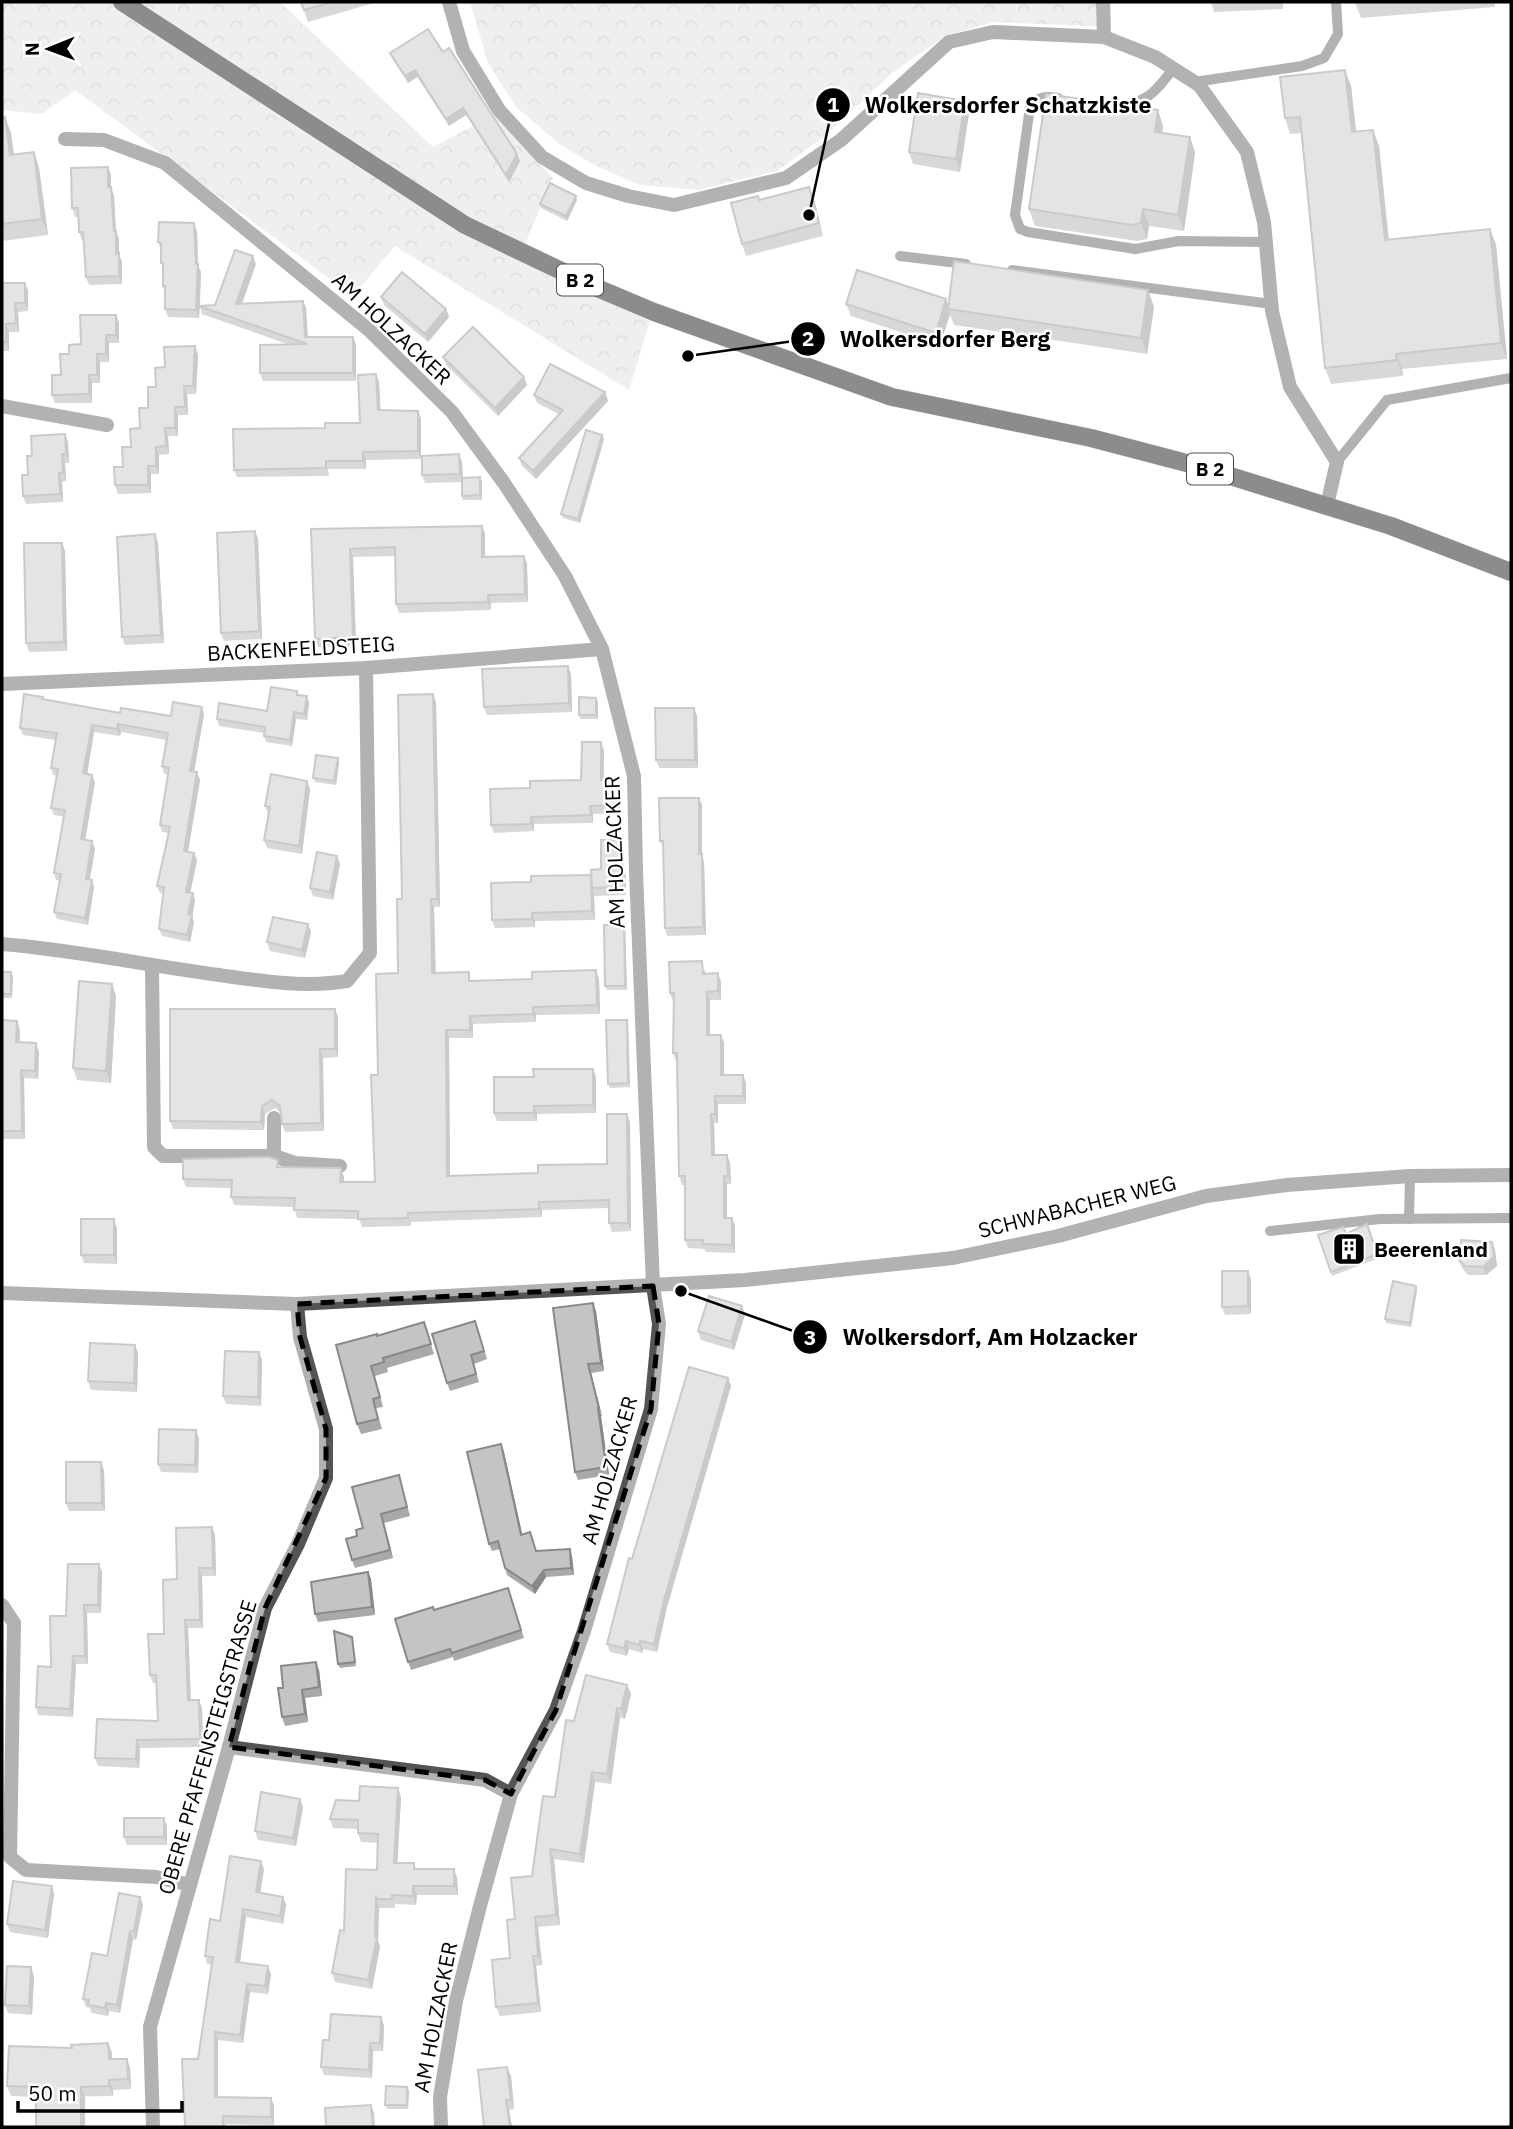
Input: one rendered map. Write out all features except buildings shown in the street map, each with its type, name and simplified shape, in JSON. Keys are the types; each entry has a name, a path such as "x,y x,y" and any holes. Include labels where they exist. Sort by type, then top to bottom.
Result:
{"main road":[{"name":"B 2","path":"122,2 465,225 620,298 892,397 1091,438 1198,466 1391,526 1511,572"}],"street":[{"path":"449,2 463,51 499,110 542,157 586,183 628,196 674,205 786,178 841,140 949,42 993,32 1104,37 1155,57 1199,85 1247,152 1264,222 1272,304 1290,387 1337,462 1327,505"},
{"path":"1104,2 1104,37"},
{"name":"AM HOLZACKER","path":"65,139 104,140 165,163 369,330 452,412 554,556 602,649 634,776 653,1286 659,1324 651,1409 584,1631 556,1710 512,1794 456,2001 440,2097 441,2127"},
{"path":"2,406 107,425"},
{"name":"BACKENFELDSTEIG","path":"2,684 366,668 602,649"},
{"path":"2,944 69,951 152,966 251,979 330,984 347,981 370,953 366,668"},
{"path":"152,966 154,1147 163,1156 274,1156 295,1163 340,1166"},
{"path":"274,1118 274,1156"},
{"name":"SCHWABACHER WEG","path":"653,1286 745,1280 953,1258 1058,1236 1206,1196 1287,1185 1410,1176 1511,1175"},
{"path":"2,1293 298,1304 653,1286"},
{"name":"OBERE PFAFFENSTEIGSTRASSE","path":"153,2127 150,2027 265,1608 298,1544 326,1478 326,1429 300,1337 298,1304"},
{"path":"2,1605 15,1623 10,1857 26,1871 156,1877 190,1885"},
{"path":"229,1747 485,1780 512,1794"}],"lane":[{"path":"1194,82 1302,66 1324,58 1338,34 1336,2"},
{"path":"1099,104 1122,106 1140,102 1150,96 1173,69"},
{"path":"1075,100 1042,97 1030,107 1015,215 1020,229 1135,248 1179,241 1266,242"},
{"path":"900,256 983,266"},
{"path":"997,268 1272,304"},
{"path":"1337,462 1387,400 1511,378"},
{"path":"1409,1219 1410,1176"},
{"path":"1270,1231 1380,1219 1511,1218"}],"highlighted area":[{"path":"653,1286 659,1324 651,1409 556,1710 511,1794 485,1780 229,1747 265,1608 326,1478 326,1429 300,1337 297,1304"}],"green space":[{"path":"2,2 280,2 433,147 494,115 553,178 519,258 652,314 629,390 395,246 353,296 75,90 42,114 2,110"},
{"path":"470,2 1111,2 1111,27 994,22 945,36 892,73 825,136 777,171 698,190 640,185 594,165 561,145 517,108 488,63"}],"place":[{"name":"Wolkersdorfer Schatzkiste","path":"809,215"},
{"name":"Wolkersdorfer Berg","path":"688,356"},
{"name":"Beerenland","path":"1349,1249"},
{"name":"Wolkersdorf, Am Holzacker","path":"681,1291"}]}
